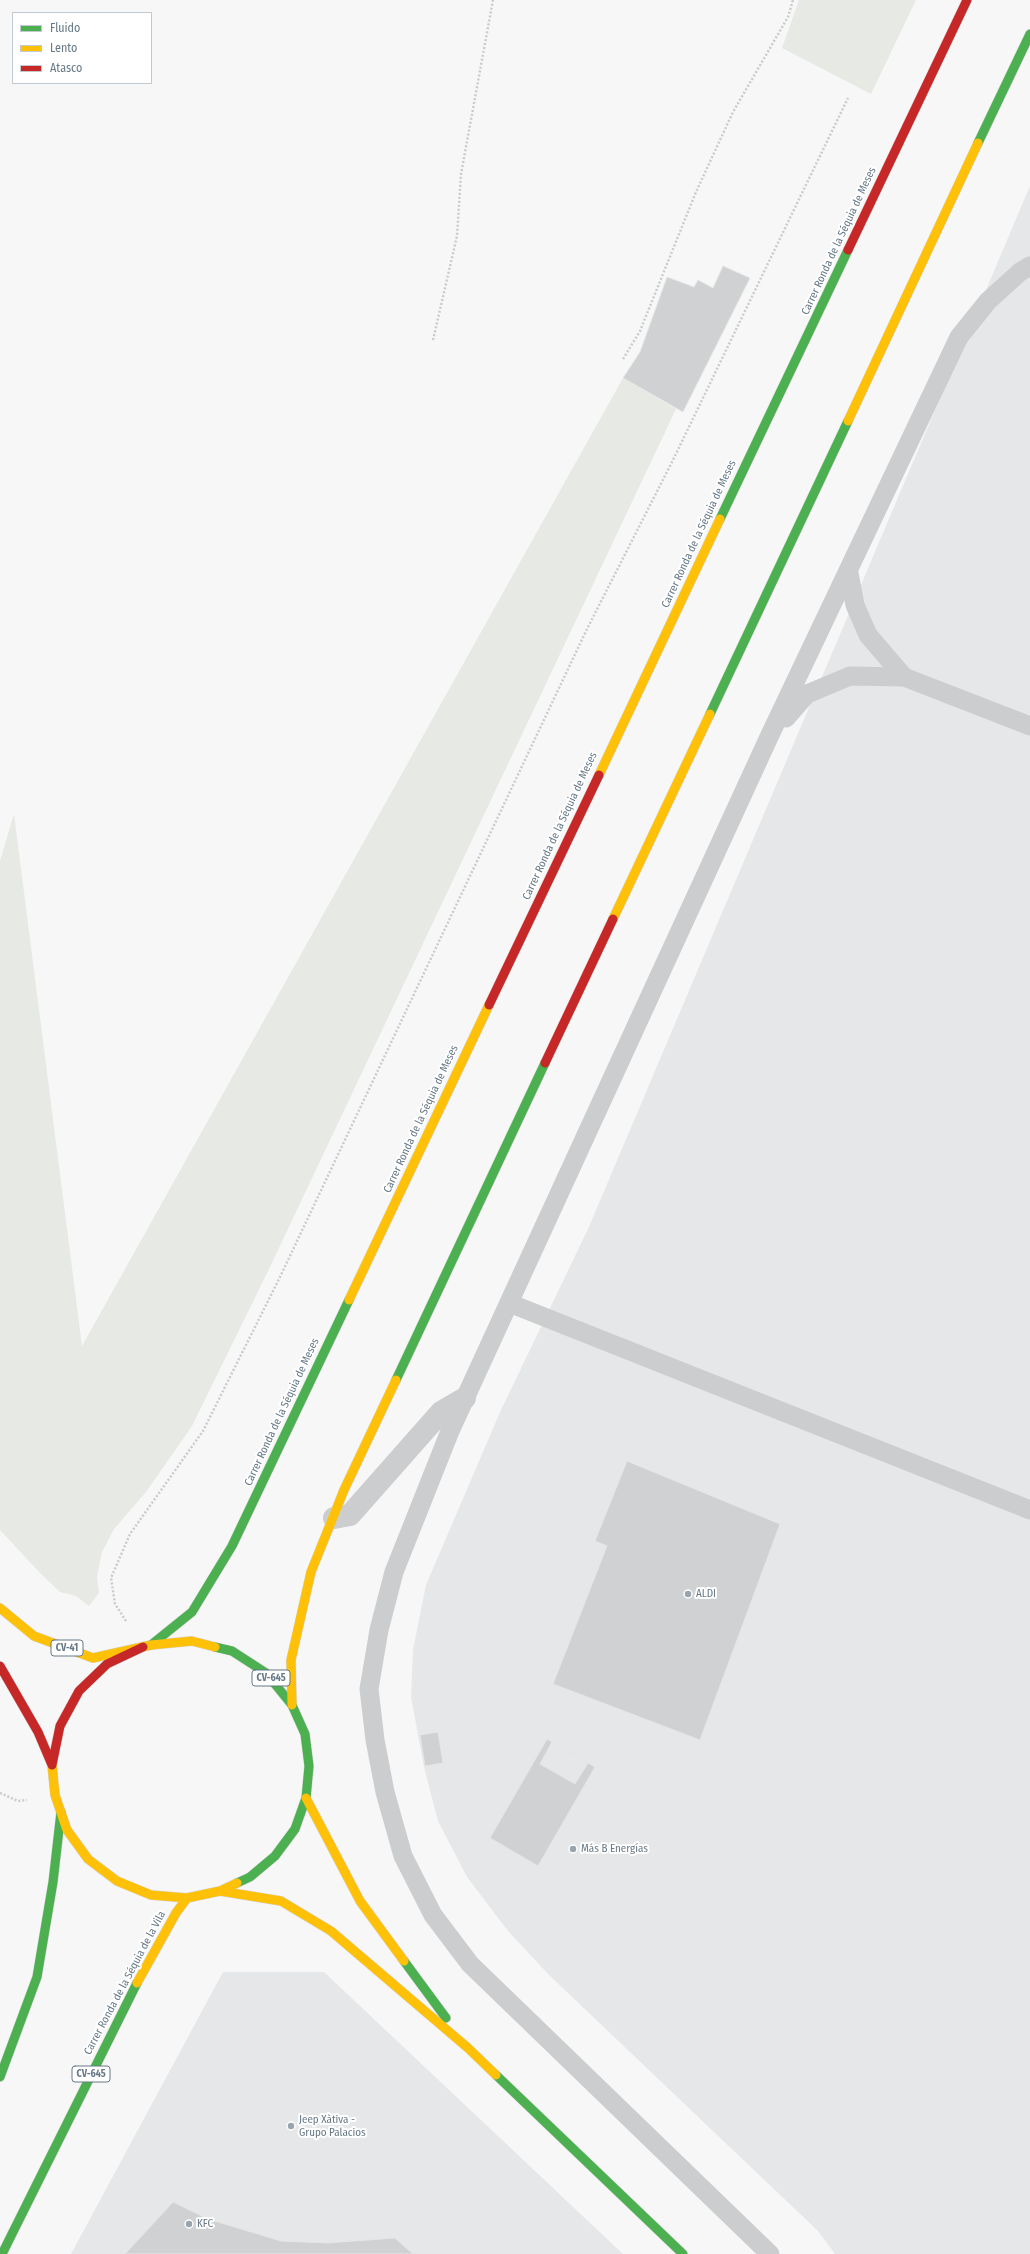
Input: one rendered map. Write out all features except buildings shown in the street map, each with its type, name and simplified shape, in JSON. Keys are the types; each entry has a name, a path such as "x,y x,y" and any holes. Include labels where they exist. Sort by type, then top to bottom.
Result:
{"main road":[{"name":"Carrer Ronda de la Séquia de Meses","path":"147,1646 192,1612 232,1546 967,0"},
{"name":"CV-645","path":"292,1705 291,1660 311,1572 344,1490 1030,34"},
{"name":"CV-41","path":"0,1608 34,1636 93,1658 147,1646"},
{"name":"CV-645","path":"192,1641 232,1651 266,1673 292,1705 305,1734 309,1766 306,1798 295,1829 275,1856 250,1877 220,1891 187,1898 151,1895 117,1881 88,1859 67,1830 55,1795 52,1765 60,1726 79,1691 107,1664 147,1646 192,1641"},
{"path":"0,1666 38,1732 52,1765"},
{"path":"306,1798 360,1901 468,2048"},
{"name":"CV-645","path":"0,2077 37,1977 53,1882 61,1811"},
{"path":"220,1891 281,1901 331,1931 468,2048 683,2254"},
{"name":"Carrer Ronda de la Séquia de la Vila","path":"2,2254 122,2011 176,1913 187,1898"}],"street":[{"path":"334,1518 350,1515 441,1412 465,1398"}],"lane":[{"path":"770,2254 470,1964 433,1915 403,1856 384,1784 375,1740 369,1689 379,1630 394,1572 465,1398 769,737 849,573 959,337 988,301 1020,272 1030,266"},
{"path":"849,573 855,605 868,635 904,677"},
{"path":"769,737 807,694 850,676 904,677 1030,726"},
{"path":"509,1303 1030,1510"}],"path":[{"path":"433,340 457,236 461,174 493,0"},
{"path":"623,359 640,331 696,192 733,112 788,17 793,0"},
{"path":"147,1646 115,1604 111,1578 130,1534 203,1431 273,1291 587,629 672,462 848,98"}],"shaded area":[{"path":"799,0 916,0 871,94 782,48"},
{"path":"1030,186 1030,2254 835,2254 818,2231 549,1975 508,1931 467,1877 438,1821 424,1767 411,1697 413,1650 426,1585 501,1410 588,1229"},
{"path":"623,378 676,409 269,1269 192,1426 146,1492 114,1529 102,1552 97,1576 99,1593 89,1606 76,1596 60,1592 0,1530 0,861 14,814 82,1346"},
{"path":"223,1972 324,1972 623,2254 71,2254"}],"traffic: fast":[{"path":"978,143 1030,34"},
{"path":"720,519 848,250"},
{"path":"710,714 848,421"},
{"path":"396,1380 545,1063"},
{"path":"151,1645 192,1612 232,1546 349,1300"},
{"path":"215,1647 232,1651 266,1673 292,1705 305,1734 309,1766 306,1798 295,1829 275,1856 250,1877 237,1883"},
{"path":"0,2077 37,1977 53,1882 61,1812"},
{"path":"404,1961 446,2018"},
{"path":"2,2254 137,1983"},
{"path":"496,2075 683,2254"}],"traffic: slow":[{"path":"848,421 978,143"},
{"path":"599,775 720,519"},
{"path":"613,919 710,714"},
{"path":"349,1300 489,1005"},
{"path":"292,1705 291,1660 311,1572 344,1490 396,1380"},
{"path":"0,1608 34,1636 93,1658 151,1645 192,1641 215,1647"},
{"path":"52,1765 55,1795 67,1830 88,1859 117,1881 151,1895 187,1898 220,1891 237,1883"},
{"path":"306,1798 360,1901 404,1961"},
{"path":"220,1891 281,1901 331,1931 468,2048 496,2075"},
{"path":"137,1983 176,1913 187,1898"}],"traffic: jam":[{"path":"848,250 967,0"},
{"path":"489,1005 599,775"},
{"path":"545,1063 613,919"},
{"path":"52,1765 60,1726 79,1691 107,1664 143,1647"},
{"path":"0,1666 38,1732 52,1765"}],"place":[{"name":"ALDI","path":"688,1594"},
{"name":"Más B Energías","path":"573,1849"},
{"name":"Jeep Xàtiva - Grupo Palacios","path":"291,2126"},
{"name":"KFC","path":"189,2224"}]}
